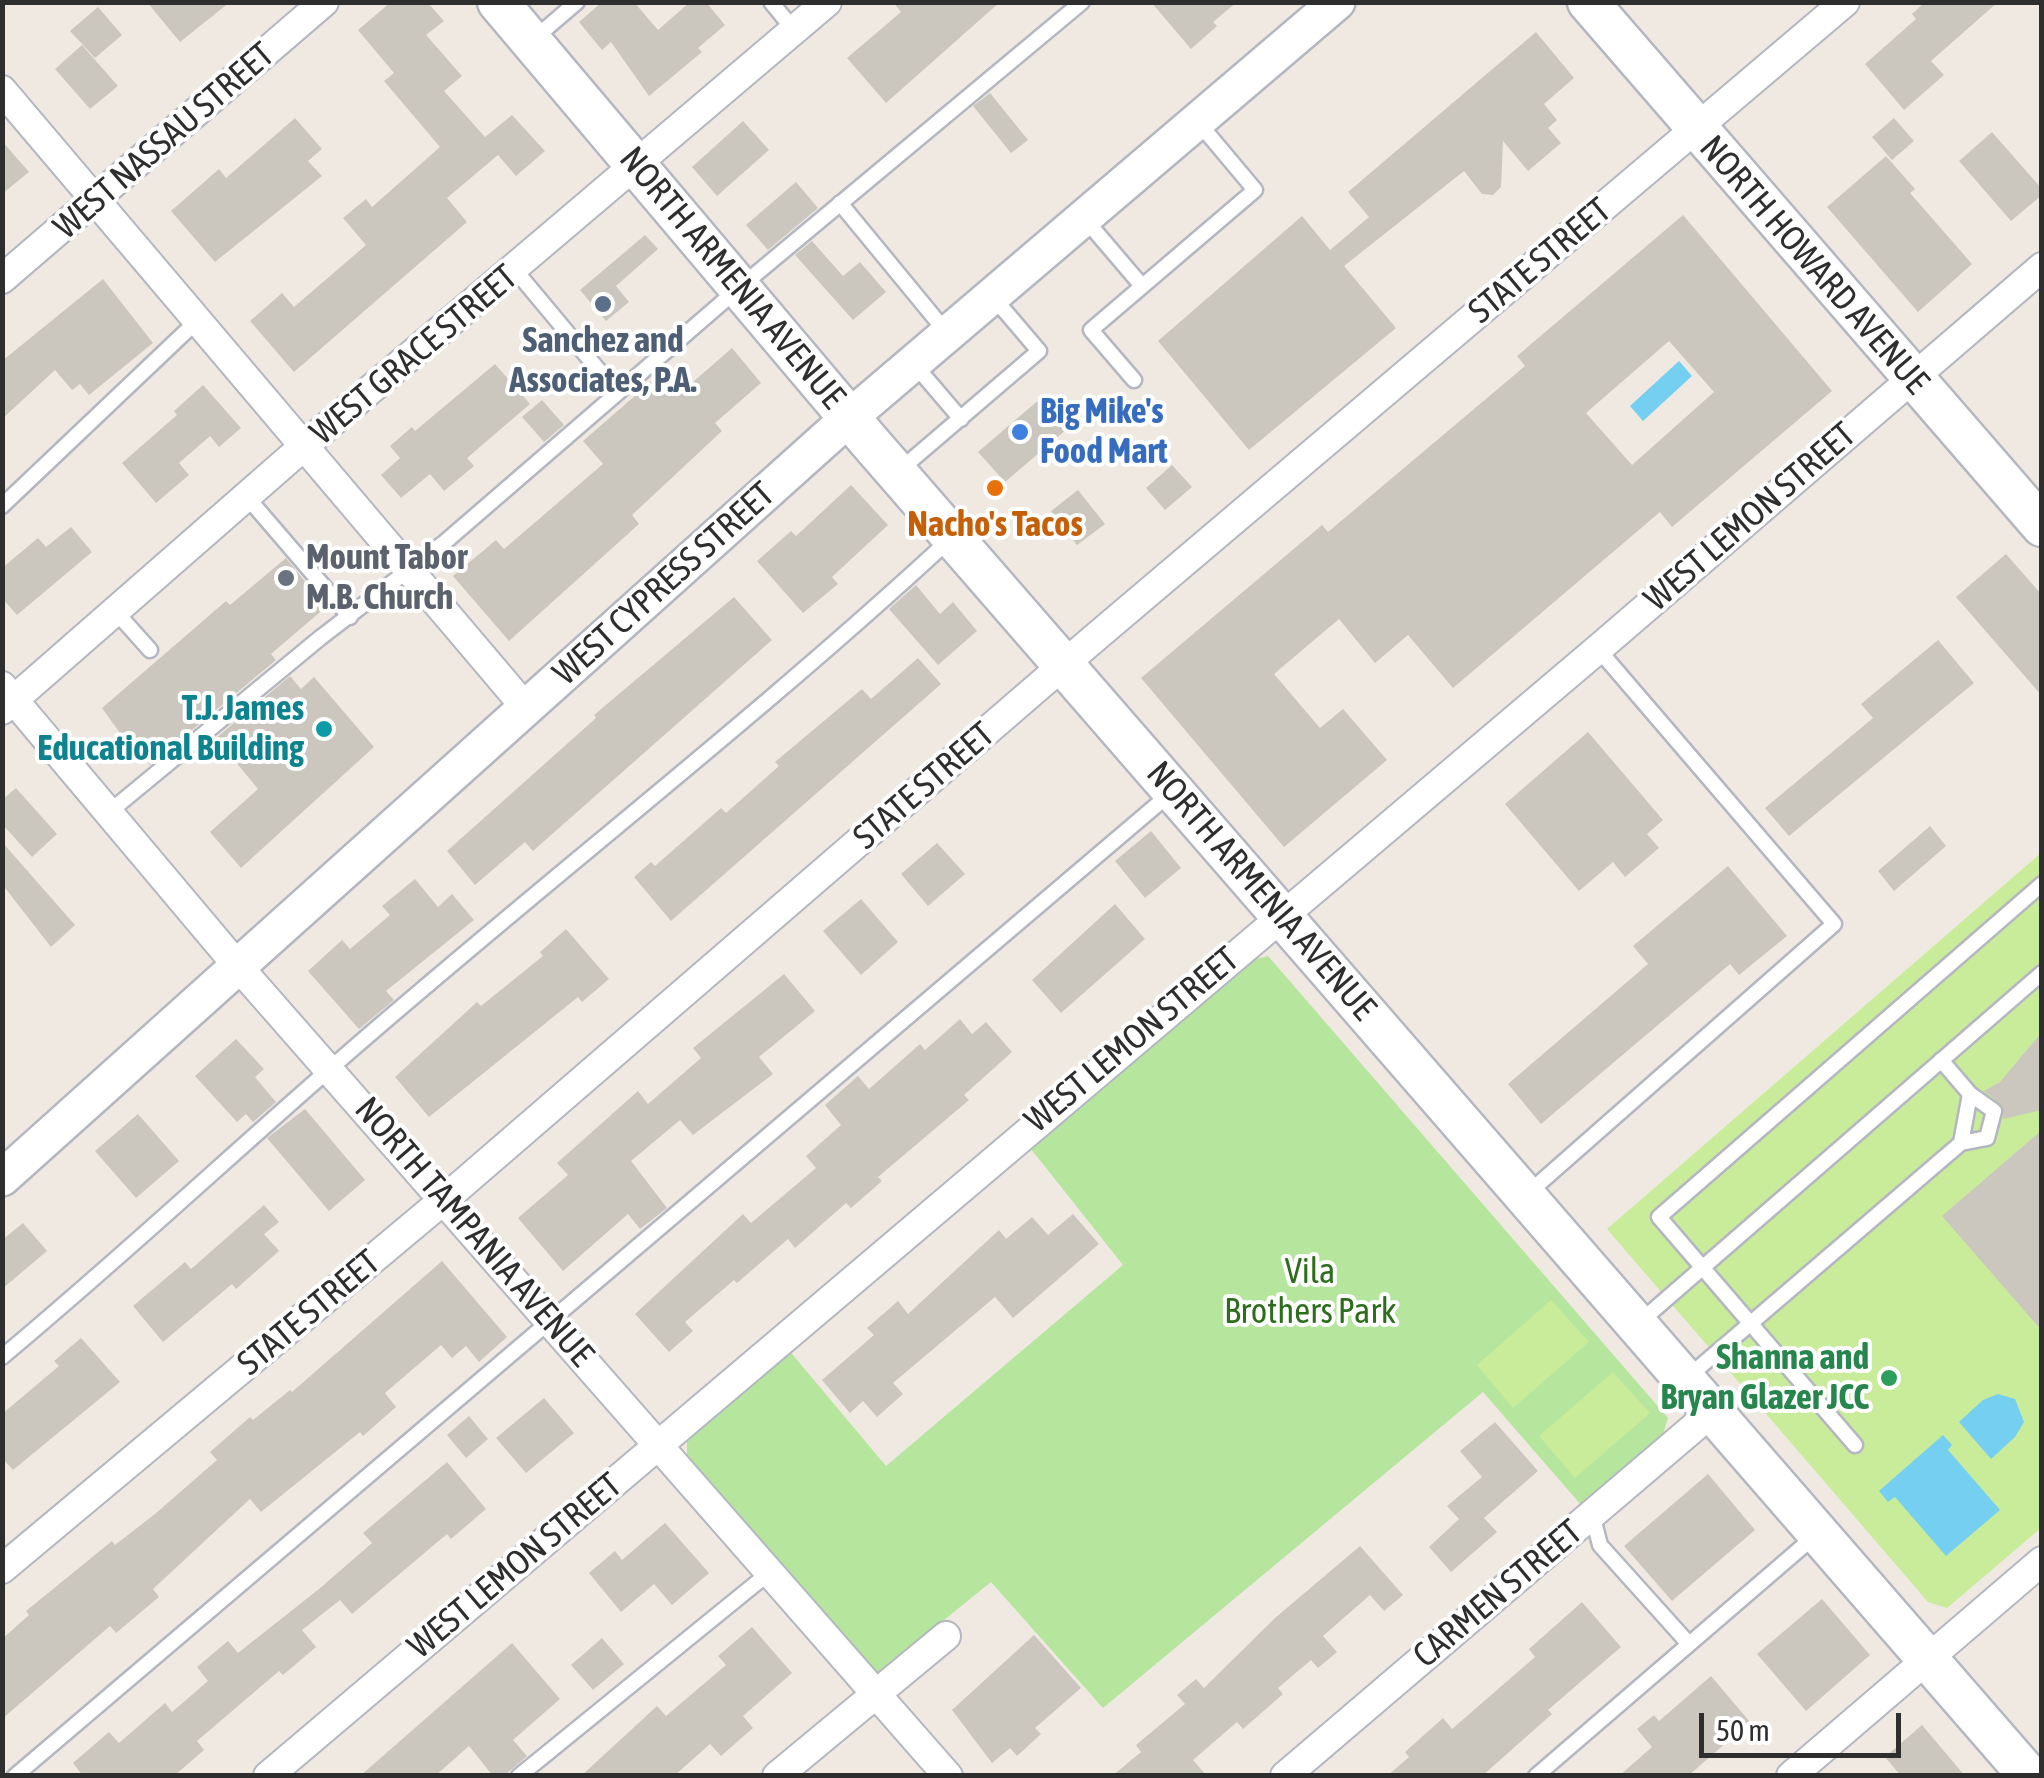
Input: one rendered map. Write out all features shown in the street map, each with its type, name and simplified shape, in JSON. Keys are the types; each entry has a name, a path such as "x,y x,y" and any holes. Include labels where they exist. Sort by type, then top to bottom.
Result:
{"main road":[{"name":"NORTH ARMENIA AVENUE","path":"498,2 896,473 2029,1776"},
{"name":"NORTH HOWARD AVENUE","path":"1591,3 2042,526"}],"street":[{"name":"WEST NASSAU STREET","path":"2,279 324,2"},
{"name":"WEST GRACE STREET","path":"6,699 116,612 304,446 828,2"},
{"name":"WEST CYPRESS STREET","path":"2,1178 236,964 850,418 1337,2"},
{"name":"STATE STREET","path":"2,1569 446,1198 1063,664 1844,2"},
{"path":"2,90 526,708"},
{"name":"WEST LEMON STREET","path":"268,1776 1281,913 1598,649 2042,267"},
{"name":"NORTH TAMPANIA AVENUE","path":"6,699 948,1776"},
{"name":"CARMEN STREET","path":"1285,1776 1712,1412"},
{"path":"1792,1776 2042,1561"},
{"path":"777,1776 946,1636"}],"lane":[{"path":"531,42 577,2"},
{"path":"771,2 794,30"},
{"path":"108,813 408,569 1082,2"},
{"path":"1134,380 1090,330 1255,190 1197,121"},
{"path":"840,203 948,334"},
{"path":"1084,218 1142,286"},
{"path":"515,270 606,379"},
{"path":"896,473 1039,351 992,296"},
{"path":"2,506 198,320"},
{"path":"914,363 961,418"},
{"path":"247,497 350,616"},
{"path":"2,1357 210,1179 330,1069 743,722 952,537"},
{"path":"116,612 150,650"},
{"path":"1525,1196 1834,924 1598,649"},
{"path":"15,1776 1174,790"},
{"path":"1855,1445 1659,1216 2042,884"},
{"path":"1637,1325 1941,1060 2039,981"},
{"path":"1684,1380 1961,1143 1987,1138 1994,1110 1970,1094 1941,1060"},
{"path":"1961,1143 1970,1094"},
{"path":"1592,1514 1600,1545 1690,1644"},
{"path":"1536,1776 1818,1534"},
{"path":"520,1776 770,1572"}],"green space":[{"name":"Shanna and Bryan Glazer JCC","path":"2041,853 2041,1528 1947,1608 1928,1602 1607,1229"},
{"name":"Vila Brothers Park","path":"1268,956 1668,1418 1663,1434 1582,1506 1483,1392 1103,1708 991,1582 876,1675 687,1460 687,1442 787,1348 886,1466 1123,1265 1027,1144 1243,962"},
{"path":"1551,1300 1589,1342 1513,1408 1477,1365"},
{"path":"1613,1372 1650,1413 1575,1478 1539,1436"}],"water":[{"path":"1679,361 1692,376 1643,421 1630,406"},
{"path":"1998,1394 2015,1399 2024,1422 2015,1437 1991,1459 1959,1422 1983,1400"},
{"path":"1943,1435 1952,1445 1948,1450 2000,1510 1946,1556 1895,1497 1888,1502 1879,1491"}],"building":[{"path":"147,2 230,2 180,42"},
{"path":"391,2 427,2 444,21 426,35 462,76 444,91 485,137 512,115 545,151 516,176 498,155 447,198 467,222 294,372 250,321 282,293 294,307 366,245 343,218 366,199 372,207 440,147 384,81 394,73 358,30"},
{"path":"602,2 634,2 658,30 690,2 706,2 725,25 698,48 702,52 649,96 611,42 602,50 579,22"},
{"path":"893,2 1000,2 886,103 847,58 901,12"},
{"path":"1151,2 1237,2 1213,22 1217,26 1191,49"},
{"path":"1925,2 1998,2 1931,61 1944,75 1904,110 1865,64 1916,19 1912,14"},
{"path":"98,7 122,35 95,58 70,31"},
{"path":"1536,32 1574,78 1544,104 1557,120 1548,128 1561,143 1528,171 1503,141 1501,187 1493,195 1482,194 1464,171 1344,266 1396,328 1249,450 1158,341 1302,216 1330,250 1369,217 1348,192"},
{"path":"82,45 118,86 90,109 55,69"},
{"path":"990,93 1028,140 1011,153 973,106"},
{"path":"295,118 322,149 308,161 322,176 215,262 171,211 219,169 226,178"},
{"path":"1894,118 1914,141 1892,160 1872,137"},
{"path":"743,121 769,150 717,196 692,167"},
{"path":"1992,132 2042,189 2042,195 2011,221 1959,161"},
{"path":"2,141 29,172 2,194"},
{"path":"1886,156 1915,189 1910,193 1972,264 1918,312 1827,207"},
{"path":"796,182 818,208 768,250 746,225"},
{"path":"1683,215 1832,391 1672,527 1660,512 1453,688 1408,635 1375,663 1339,619 1274,674 1320,728 1343,709 1387,760 1284,847 1141,678 1322,525 1328,532 1525,366 1517,356","holes":["1669,341 1714,392 1632,465 1586,413"]},
{"path":"645,235 658,249 616,286 629,302 606,321 580,290"},
{"path":"812,241 843,276 860,262 886,292 853,320 795,255"},
{"path":"103,279 153,343 89,395 80,384 72,390 55,370 2,419 2,361"},
{"path":"732,348 761,383 715,423 722,431 632,515 639,524 509,641 453,576 496,540 504,549 603,464 583,441 667,368 685,389"},
{"path":"495,364 530,404 467,458 474,466 444,491 430,474 401,498 381,475 400,458 390,446 412,427 415,431"},
{"path":"203,385 241,428 219,447 210,436 179,463 189,475 156,503 122,463 177,415 174,411"},
{"path":"1041,398 1067,429 1005,482 978,452"},
{"path":"542,400 564,425 544,442 522,417"},
{"path":"1172,465 1192,487 1165,510 1146,488"},
{"path":"851,485 888,525 832,577 838,584 803,613 757,561 791,531 796,536"},
{"path":"1078,490 1105,524 1077,545 1051,511"},
{"path":"71,527 92,552 17,615 2,598 2,568 38,538 46,547"},
{"path":"2006,554 2042,595 2042,696 1956,597"},
{"path":"286,558 326,607 271,654 276,660 150,765 138,751 135,754 102,708 226,601 230,605"},
{"path":"916,585 940,614 953,602 977,631 938,665 889,609"},
{"path":"734,597 772,640 533,851 525,842 475,885 447,851 596,718 594,715"},
{"path":"1938,640 1974,683 1789,836 1765,808 1873,718 1861,704"},
{"path":"918,658 941,684 671,921 634,877 651,862 655,866 721,808 726,813 779,766 775,762 862,689 871,699"},
{"path":"290,676 301,689 314,677 374,747 241,868 210,832 258,789 216,738"},
{"path":"1588,732 1663,820 1647,834 1659,848 1625,877 1613,862 1579,891 1505,804"},
{"path":"16,788 57,834 32,857 2,824 2,800"},
{"path":"1930,826 1946,846 1894,891 1878,871"},
{"path":"1151,831 1181,868 1145,898 1115,861"},
{"path":"2,842 75,925 51,947 2,884"},
{"path":"937,843 965,874 928,906 901,874"},
{"path":"1728,866 1787,936 1739,975 1730,964 1541,1124 1508,1084 1648,964 1633,946"},
{"path":"415,879 438,907 452,894 474,920 386,991 394,1000 359,1029 308,971 342,940 350,949 390,915 382,906"},
{"path":"861,899 898,942 861,975 823,931"},
{"path":"1115,904 1145,939 1061,1013 1032,980"},
{"path":"566,929 609,979 582,1002 578,997 429,1117 395,1077 477,1002 481,1006 543,956 540,952"},
{"path":"784,974 815,1011 759,1057 773,1074 693,1135 680,1120 631,1161 667,1208 640,1229 628,1214 563,1271 518,1218 568,1175 557,1163 638,1091 648,1104 701,1058 693,1048"},
{"path":"960,1019 972,1034 986,1022 1012,1052 964,1095 969,1100 878,1177 882,1181 851,1208 846,1203 795,1248 788,1239 685,1322 693,1331 669,1352 635,1314 743,1214 751,1223 816,1168 806,1156 841,1125 825,1105 858,1076 869,1089 920,1044 925,1050"},
{"path":"2042,1032 2042,1110 2003,1119 2003,1106 1984,1091 2000,1082"},
{"path":"236,1039 264,1069 255,1077 276,1102 253,1122 246,1114 237,1122 195,1076"},
{"path":"305,1109 365,1180 329,1211 267,1138"},
{"path":"138,1114 179,1161 136,1198 95,1151"},
{"path":"2042,1130 2042,1331 1942,1216"},
{"path":"264,1205 279,1222 264,1234 279,1251 236,1289 232,1284 163,1342 133,1306 185,1262 191,1269"},
{"path":"1073,1214 1099,1244 1013,1318 995,1297 893,1383 903,1394 877,1417 863,1401 850,1413 822,1380 874,1335 867,1328 898,1301 908,1314 999,1230 1006,1239 1032,1217 1048,1235"},
{"path":"23,1223 47,1251 2,1289 2,1240"},
{"path":"442,1261 507,1337 479,1362 466,1346 452,1358 441,1345 385,1393 396,1407 363,1436 360,1432 261,1512 250,1499 153,1589 159,1597 116,1633 110,1626 2,1719 2,1639 29,1615 26,1611 112,1541 115,1545 155,1514 217,1460 210,1452 250,1417 253,1420 292,1392"},
{"path":"81,1338 120,1382 13,1470 2,1458 2,1414 59,1366 54,1361"},
{"path":"544,1398 574,1433 526,1473 496,1438"},
{"path":"469,1416 488,1439 466,1458 447,1435"},
{"path":"1495,1422 1538,1471 1484,1518 1497,1532 1451,1572 1429,1547 1459,1519 1447,1506 1482,1477 1460,1451"},
{"path":"447,1462 486,1509 451,1539 447,1534 352,1614 340,1600 302,1630 316,1647 283,1675 279,1671 197,1741 204,1750 174,1776 83,1776 73,1763 109,1732 119,1743 165,1703 172,1712 208,1681 197,1667 228,1641 238,1653 319,1589 372,1543 363,1533"},
{"path":"1708,1474 1755,1530 1672,1601 1624,1546"},
{"path":"665,1523 709,1573 672,1605 654,1584 621,1612 589,1573 615,1551 622,1560"},
{"path":"1360,1546 1403,1595 1384,1611 1370,1595 1323,1636 1337,1652 1318,1668 1311,1660 1278,1688 1283,1694 1243,1729 1237,1722 1193,1760 1207,1776 1112,1776 1141,1752 1136,1745 1185,1704 1177,1695 1196,1679 1204,1688 1275,1618"},
{"path":"1822,1599 1870,1655 1806,1711 1757,1654"},
{"path":"1582,1602 1621,1647 1548,1710 1552,1714 1482,1776 1387,1776 1409,1757 1405,1752 1443,1718 1452,1729 1535,1657 1529,1649"},
{"path":"752,1627 792,1673 743,1716 753,1728 721,1756 710,1744 674,1776 581,1776 657,1706 666,1716 726,1665 718,1656"},
{"path":"1034,1635 1081,1688 1035,1728 1041,1734 1017,1756 1010,1748 992,1763 952,1710"},
{"path":"602,1638 624,1664 593,1690 571,1665"},
{"path":"512,1643 560,1699 513,1740 527,1756 504,1776 493,1776 469,1746 435,1776 360,1776"},
{"path":"1711,1676 1750,1722 1688,1776 1619,1776 1652,1747 1637,1729 1654,1715 1659,1721"},
{"path":"1922,1725 1965,1776 1901,1776 1885,1757"}],"place":[{"name":"Sanchez and Associates, P.A.","path":"603,304"},
{"name":"Big Mike's Food Mart","path":"1020,432"},
{"name":"Nacho's Tacos","path":"995,488"},
{"name":"Mount Tabor M.B. Church","path":"286,578"},
{"name":"T.J. James Educational Building","path":"324,729"},
{"name":"Shanna and Bryan Glazer JCC","path":"1889,1378"}]}
